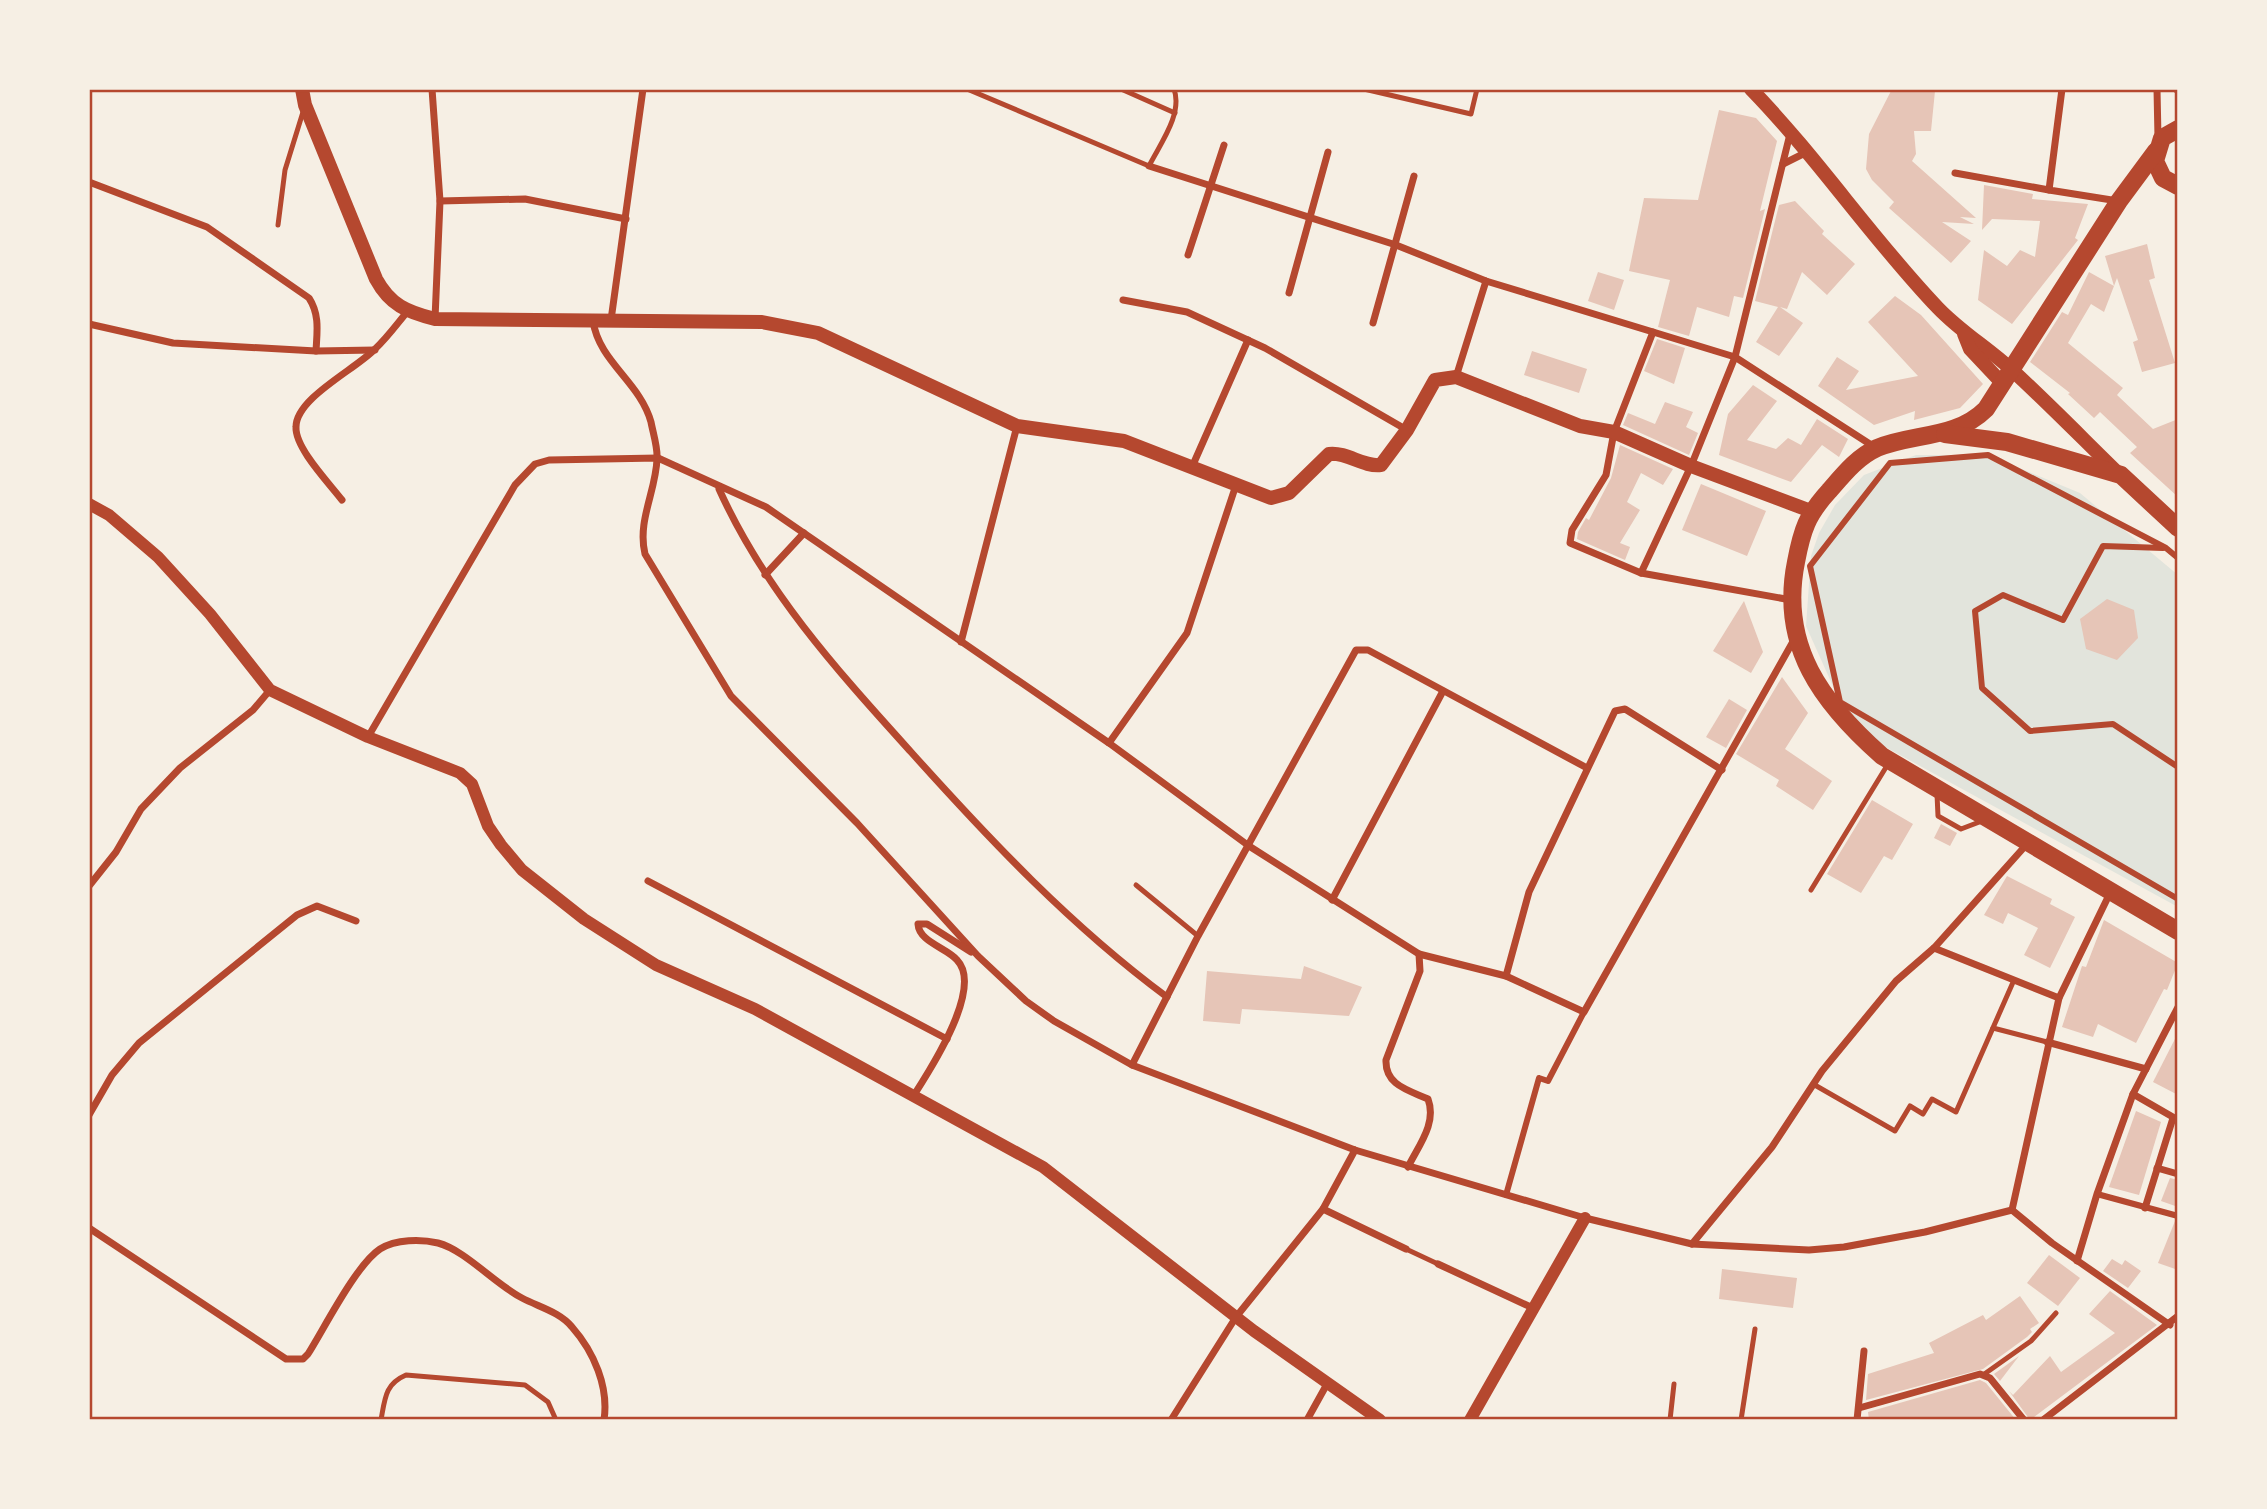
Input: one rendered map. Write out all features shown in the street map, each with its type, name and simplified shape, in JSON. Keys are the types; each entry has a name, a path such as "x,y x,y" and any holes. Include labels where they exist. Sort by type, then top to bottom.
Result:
{"main road":[{"path":"302,89 305,105 376,279 383,293 407,312 435,318 762,322 818,333 1017,426 1124,441 1271,498 1280,498 1299,485 1329,454 1337,453 1360,463 1381,465 1407,430 1435,380 1456,377 1580,426 1614,432 1691,466 1811,511"},
{"path":"1751,89 1791,130 1887,252 1964,334 1982,344 2007,376 2178,528"},
{"path":"2167,136 2158,170 2163,178 2178,186"},
{"path":"2167,136 2119,201 1979,416 1942,433 1876,448 1849,469 1811,511 1804,524 1793,575 1791,600 1796,638 1819,688 1838,714 1890,762 2178,932"},
{"path":"1942,433 2007,442 2121,475"}],"street":[{"path":"432,89 440,201 435,318"},
{"path":"611,321 643,89"},
{"path":"2049,190 2062,89"},
{"path":"2157,89 2167,136"},
{"path":"1641,573 1691,466 1735,357 1791,130"},
{"path":"1188,255 1224,145"},
{"path":"1783,164 1808,151"},
{"path":"1289,293 1308,216 1328,152"},
{"path":"1149,166 1396,245 1486,281 1735,357 1876,448"},
{"path":"1955,173 2119,201"},
{"path":"1373,323 1414,177"},
{"path":"89,182 207,227 262,263 309,298 315,306 316,351"},
{"path":"440,201 525,200 626,219"},
{"path":"1456,377 1486,281"},
{"path":"1122,300 1188,312 1248,340 1407,430"},
{"path":"342,500 305,452 295,428 298,419 308,402 375,350 407,312"},
{"path":"593,321 602,350 643,400 658,458 642,532 645,554 731,696 857,823 978,956 1045,1014 1084,1041 1132,1065 1355,1150 1585,1218 1692,1244 1809,1250 1843,1247 1925,1232 2012,1209"},
{"path":"89,324 173,343 316,351 375,350"},
{"path":"1653,332 1614,432 1605,475 1569,539 1577,549 1641,573 1791,600"},
{"path":"1192,467 1248,340"},
{"path":"961,642 1017,426"},
{"path":"2178,558 2166,548 1988,455 1889,463 1810,566 1840,702 2178,899"},
{"path":"368,737 515,485 535,464 549,460 658,458 688,469 719,488 766,507 1109,743 1249,846 1419,954 1506,976 1584,1012"},
{"path":"1109,743 1187,633 1236,485"},
{"path":"719,488 741,537 765,575 801,625 890,729 1026,876 1139,976 1167,997"},
{"path":"89,504 109,515 158,557 210,614 270,690 368,737 460,773 472,784 488,826 522,870 615,940 656,965 755,1009 914,1095 1067,1183 1236,1317 1381,1420"},
{"path":"765,575 804,533"},
{"path":"2166,548 2103,546 2063,620 2003,595 1975,611 1982,688 2030,731 2113,724 2178,767"},
{"path":"1506,1195 1539,1078 1548,1082 1584,1012 1796,638"},
{"path":"1132,1065 1198,936 1351,654 1356,650 1368,650 1587,768"},
{"path":"89,886 141,809 180,768 253,710 270,690"},
{"path":"1332,900 1443,691"},
{"path":"1506,976 1529,892 1611,715 1625,709 1722,770"},
{"path":"1692,1244 1772,1147 1814,1084 1896,981 1934,948 2027,844"},
{"path":"648,881 947,1039"},
{"path":"2012,1209 2047,1042 2059,998 2110,892"},
{"path":"89,1115 112,1074 139,1043 290,920 317,906 356,921"},
{"path":"914,1095 947,1039 961,1003 961,966 952,955 925,938 918,924 927,924 978,956"},
{"path":"1934,948 2059,998"},
{"path":"1408,1167 1431,1121 1432,1111 1428,1099 1392,1082 1386,1072 1387,1060 1420,971 1419,954"},
{"path":"2077,1261 2097,1194 2133,1094 2178,1007"},
{"path":"2047,1042 2146,1069"},
{"path":"2133,1094 2175,1119 2145,1208"},
{"path":"1171,1420 1236,1317 1323,1209 1355,1150"},
{"path":"2157,1168 2178,1174"},
{"path":"2097,1194 2178,1216"},
{"path":"1323,1209 1406,1249"},
{"path":"2012,1209 2077,1261 2170,1325"},
{"path":"1470,1420 1585,1218"},
{"path":"89,1228 286,1359 295,1361 308,1354 365,1264 381,1249 422,1240 441,1244 496,1283 567,1321 591,1356 604,1386 604,1420"},
{"path":"1438,1264 1535,1309"},
{"path":"2043,1420 2170,1325 2178,1316"},
{"path":"1857,1420 1864,1352"},
{"path":"1858,1408 1983,1375 1990,1378 2024,1420"},
{"path":"1307,1420 1328,1384"}],"lane":[{"path":"967,89 1149,166 1175,113 1177,103 1174,89"},
{"path":"1121,89 1175,113"},
{"path":"1364,89 1471,114 1477,89"},
{"path":"278,225 285,170 305,105"},
{"path":"1811,890 1890,762"},
{"path":"1136,885 1198,936"},
{"path":"1814,1084 1895,1131 1910,1106 1923,1114 1932,1099 1956,1112 2014,980"},
{"path":"1993,1028 2047,1042"},
{"path":"1406,1249 1438,1264"},
{"path":"1983,1375 2031,1340 2056,1313"},
{"path":"1741,1420 1755,1329"},
{"path":"381,1420 386,1391 392,1381 407,1375 525,1385 548,1402 555,1420"},
{"path":"1670,1420 1674,1384"}],"shaded area":[{"path":"1916,455 1988,455 2080,493 2178,575 2178,907 1878,743 1840,702 1806,626 1811,556 1819,533 1835,505 1864,475"}],"building":[{"path":"1892,89 1935,91 1931,131 1914,131 1916,154 1912,161 1976,218 1960,217 1974,224 1942,222 1971,241 1951,263 1889,208 1894,202 1872,180 1866,169 1869,134"},
{"path":"1719,110 1756,118 1777,141 1760,211 1765,209 1743,298 1734,296 1729,317 1697,307 1689,336 1658,327 1670,280 1629,271 1644,198 1698,200"},
{"path":"1984,185 2033,194 2032,199 2088,204 2075,238 2078,240 2012,324 1978,300 1984,250 2007,266 2020,250 2035,257 2040,221 1992,219 1982,230"},
{"path":"1795,201 1824,231 1822,234 1855,264 1827,295 1802,272 1787,309 1780,307 1803,323 1779,356 1756,342 1778,307 1755,301 1779,205"},
{"path":"2147,244 2155,278 2149,280 2175,363 2142,372 2133,342 2138,340 2117,278 2114,286 2105,256"},
{"path":"1598,272 1624,280 1614,310 1588,301"},
{"path":"2089,272 2114,286 2104,312 2091,304 2068,343 2123,388 2117,395 2153,429 2178,419 2178,497 2130,453 2137,447 2100,412 2094,418 2068,394 2070,393 2030,362 2062,312 2068,315"},
{"path":"1895,296 1921,315 1983,384 1960,408 1914,420 1915,411 1874,425 1818,386 1837,357 1859,371 1846,390 1918,376 1868,322"},
{"path":"1657,339 1685,348 1674,384 1644,371"},
{"path":"1532,351 1587,369 1579,393 1524,375"},
{"path":"1753,385 1777,401 1747,440 1776,449 1788,438 1801,445 1817,419 1848,439 1839,457 1822,445 1791,482 1719,455 1728,414"},
{"path":"1665,402 1693,412 1686,427 1698,433 1689,455 1623,425 1628,413 1655,424"},
{"path":"1620,445 1673,469 1663,485 1641,473 1627,502 1640,510 1620,543 1630,547 1625,560 1577,539 1578,532 1586,518 1589,520 1611,478"},
{"path":"1701,484 1766,511 1747,556 1682,530"},
{"path":"2107,599 2134,610 2138,638 2117,660 2086,649 2080,619"},
{"path":"1744,601 1763,652 1751,673 1713,651"},
{"path":"1782,677 1808,713 1785,749 1832,781 1813,810 1776,786 1779,780 1736,754"},
{"path":"1729,699 1747,710 1726,748 1706,737"},
{"path":"1872,800 1913,824 1892,860 1884,856 1861,893 1827,874"},
{"path":"1941,824 1957,833 1950,846 1934,838"},
{"path":"2007,876 2052,899 2050,904 2075,917 2050,968 2024,955 2038,928 2008,913 2003,924 1984,915"},
{"path":"2104,920 2178,963 2167,990 2164,989 2136,1043 2098,1024 2093,1037 2062,1027 2082,966 2086,967"},
{"path":"1304,966 1362,987 1349,1016 1242,1009 1240,1024 1203,1021 1207,971 1301,979"},
{"path":"2178,1033 2178,1095 2153,1082"},
{"path":"2136,1111 2161,1122 2139,1195 2109,1187"},
{"path":"2170,1178 2178,1180 2178,1207 2161,1201"},
{"path":"2175,1221 2178,1222 2178,1270 2158,1263"},
{"path":"2049,1255 2080,1278 2058,1306 2027,1283"},
{"path":"2112,1259 2122,1265 2125,1260 2141,1271 2128,1288 2103,1271"},
{"path":"1722,1269 1797,1278 1793,1308 1719,1299"},
{"path":"2110,1291 2157,1325 2030,1420 2009,1391 2013,1395 2050,1356 2061,1372 2115,1333 2089,1314"},
{"path":"2020,1296 2039,1323 2030,1329 2032,1332 2027,1337 1983,1369 1866,1400 1868,1374 1934,1353 1929,1343 1983,1315 1986,1320"},
{"path":"2019,1356 2000,1381 1994,1374"},
{"path":"1980,1380 1986,1383 2016,1420 1869,1420 1868,1412"}]}
